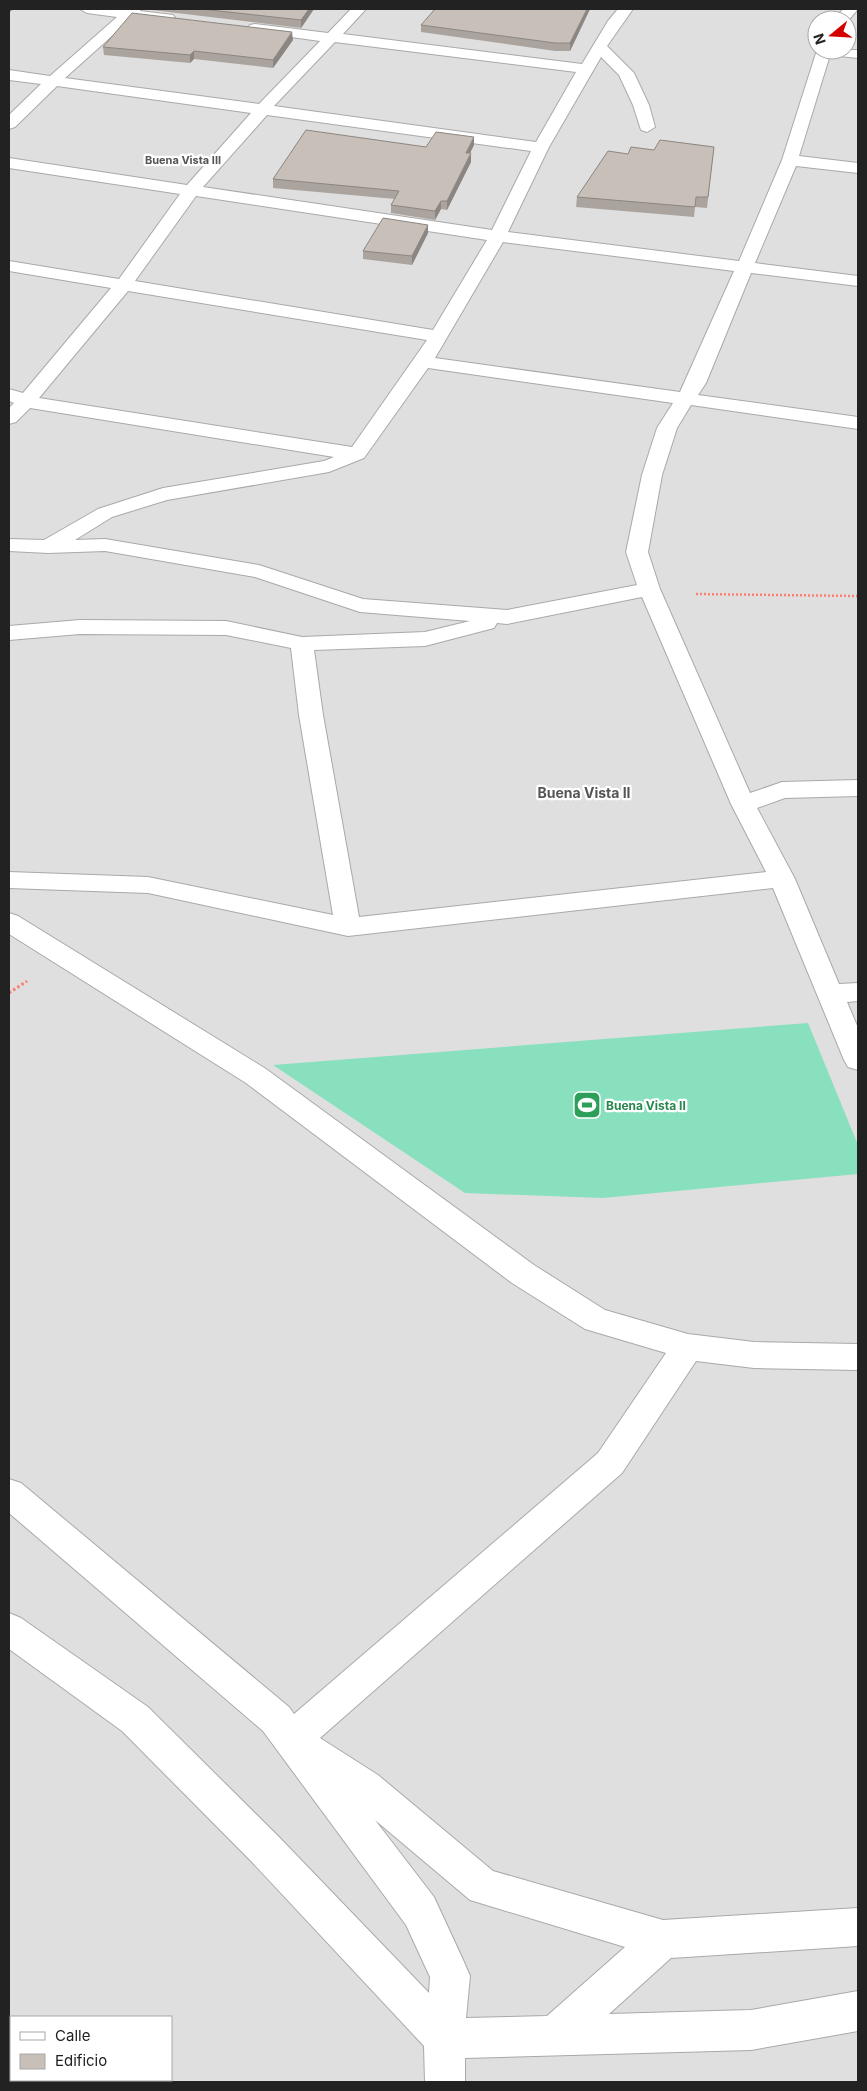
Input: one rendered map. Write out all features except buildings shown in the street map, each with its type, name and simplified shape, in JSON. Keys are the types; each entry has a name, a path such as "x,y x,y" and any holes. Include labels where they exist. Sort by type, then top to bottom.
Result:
{"street":[{"path":"87,9 132,11 178,19"},
{"path":"9,418 17,397 123,285 190,192 263,109 359,9"},
{"path":"48,547 105,513 163,494 329,466 356,454 423,362 498,236 541,147 599,46 615,21 626,9"},
{"path":"9,124 53,80 132,11"},
{"path":"236,26 586,69"},
{"path":"599,46 626,73 641,105 647,127"},
{"path":"821,60 790,160 696,383 667,428 652,474 637,552 649,589 743,804 782,879 832,994 858,1060"},
{"path":"9,75 541,147"},
{"path":"790,160 858,168"},
{"path":"9,163 190,192 498,236 858,281"},
{"path":"9,266 438,336"},
{"path":"423,362 685,401 858,423"},
{"path":"17,397 356,454"},
{"path":"9,545 48,547 105,545 259,571 360,605 507,617"},
{"path":"9,633 80,627 226,628 302,644 425,639 507,617 649,589"},
{"path":"302,644 311,715 348,927"},
{"path":"743,804 782,790 858,788"},
{"path":"9,880 148,886 265,908 348,927 782,879"},
{"path":"9,922 256,1076 531,1280 596,1320 688,1347 754,1355 858,1357"},
{"path":"832,994 858,992"},
{"path":"291,1740 610,1464 688,1347"},
{"path":"9,1493 276,1719 420,1911 450,1976 444,2038 445,2082"},
{"path":"17,1645 135,1719 265,1849 444,2038 751,2030 858,2011"},
{"path":"291,1740 365,1788 483,1887 663,1939 858,1927"},
{"path":"555,2036 663,1939"}],"path":[{"path":"649,589 690,594 858,596"}],"shaded area":[{"path":"9,9 858,9 858,2082 9,2082"}],"green space":[{"name":"Buena Vista II","path":"808,1023 858,1145 858,1174 603,1198 465,1193 273,1065"}],"place":[{"name":"Buena Vista II","path":"587,1105"}],"district":[{"name":"Buena Vista III","path":"183,160"},
{"name":"Buena Vista II","path":"584,792"}]}
